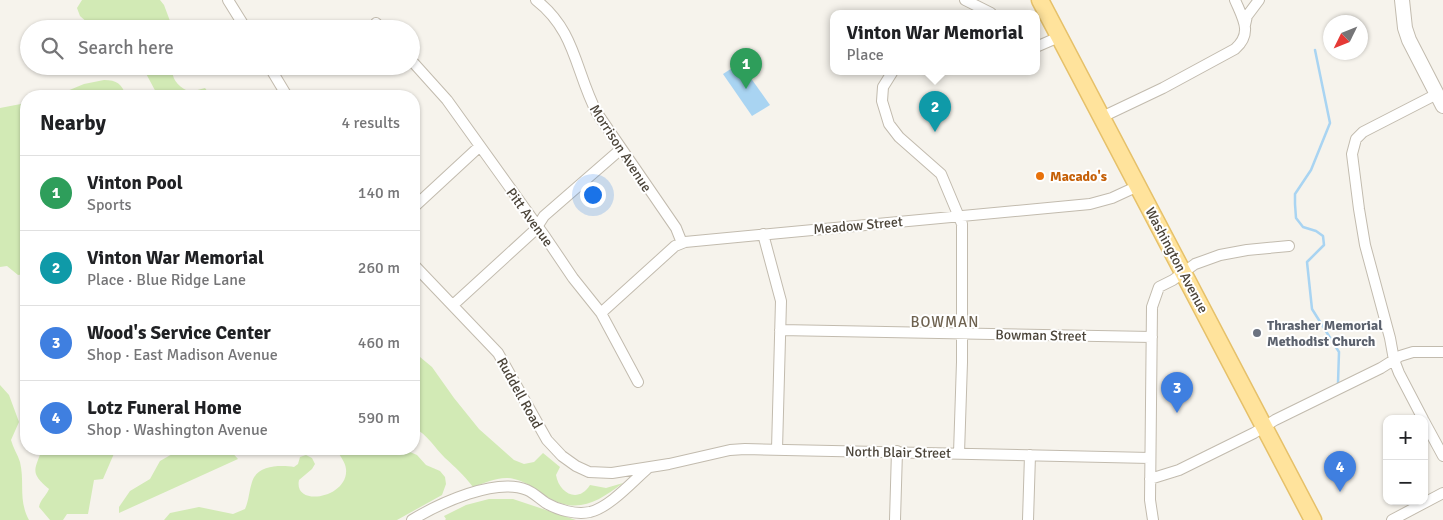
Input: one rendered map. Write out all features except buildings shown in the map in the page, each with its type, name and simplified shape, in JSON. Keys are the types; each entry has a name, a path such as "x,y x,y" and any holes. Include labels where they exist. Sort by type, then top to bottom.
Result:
{"main road":[{"name":"Washington Avenue","path":"1040,0 1313,520"}],"street":[{"path":"228,0 240,20"},
{"name":"Morrison Avenue","path":"536,0 556,19 564,31 571,45 588,96 597,113 676,228 682,243"},
{"path":"965,0 985,10"},
{"path":"1235,0 1245,25"},
{"path":"1102,117 1163,88 1235,49 1242,43 1247,16 1259,0"},
{"path":"1402,0 1404,22 1409,40 1440,100 1363,132 1356,139 1352,154 1365,245 1390,338 1394,360 1421,415"},
{"path":"1040,45 1059,37"},
{"name":"Pitt Avenue","path":"420,70 447,100 573,278 601,313 638,382"},
{"path":"274,75 283,90"},
{"path":"890,75 884,88 882,101 889,124 900,137 941,174 962,228 959,453"},
{"path":"420,201 480,146"},
{"path":"453,305 522,244 544,216 621,148"},
{"name":"Meadow Street","path":"682,243 1096,203 1128,192 1138,186"},
{"path":"763,234 781,301 777,449"},
{"path":"601,313 675,246 682,243"},
{"path":"1154,520 1150,500 1152,307 1159,287 1195,264 1220,255 1289,246"},
{"name":"Ruddell Road","path":"420,271 498,354 547,440 562,456 589,472 602,474 648,468"},
{"name":"Bowman Street","path":"780,330 1152,338"},
{"path":"1150,479 1179,470 1381,368 1406,353 1443,352"},
{"path":"1428,428 1443,456"},
{"name":"North Blair Street","path":"648,468 730,450 744,449 1150,458"},
{"path":"895,520 897,451"},
{"path":"1028,520 1030,455"},
{"path":"412,520 471,493 512,486 529,490 546,503 558,509 573,512 591,512 606,505 648,468"},
{"path":"1392,520 1443,493"}],"green space":[{"path":"82,0 160,0 170,20 84,20 80,16 77,8"},
{"path":"147,75 173,75 176,82 186,90 155,90"},
{"path":"104,80 112,81 124,90 70,90 84,84"},
{"path":"20,104 20,275 18,275 7,266 0,267 0,108"},
{"path":"420,357 432,367 479,429 514,460 524,464 534,462 543,453 560,467 556,475 558,481 561,487 570,494 580,494 590,485 606,488 623,483 595,501 577,506 556,502 527,484 509,478 493,480 473,487 420,432"},
{"path":"0,385 9,395 19,422 11,440 20,462 24,505 29,520 0,520"},
{"path":"40,455 113,455 103,479 94,480 88,514 67,514 63,520 50,520 39,507 49,489 38,479 35,470"},
{"path":"170,455 234,455 238,459 119,513 119,507 130,491 150,479 160,461"},
{"path":"306,455 312,458 315,464 299,480 299,489 304,494 312,496 331,493 345,479 346,469 340,455 417,455 426,465 440,471 445,477 446,484 442,495 397,520 164,520 170,513 199,507 233,514 245,509 252,482 259,472 276,466 294,467 298,464 300,457"},
{"path":"489,499 513,499 576,520 445,520 444,516 466,505"}],"water":[{"path":"740,63 770,105 752,116 723,74"}],"waterway":[{"path":"1315,50 1330,123 1311,170 1295,194 1295,204 1296,218 1303,227 1316,231 1323,236 1324,245 1307,262 1312,309 1339,352 1338,383"}],"place":[{"name":"Vinton Pool","path":"746,89"},
{"name":"Vinton War Memorial","path":"935,132"},
{"name":"Macado's","path":"1040,176"},
{"name":"Thrasher Memorial Methodist Church","path":"1257,333"},
{"name":"Wood's Service Center","path":"1177,413"},
{"name":"Lotz Funeral Home","path":"1340,492"}],"district":[{"name":"BOWMAN","path":"945,322"}]}
